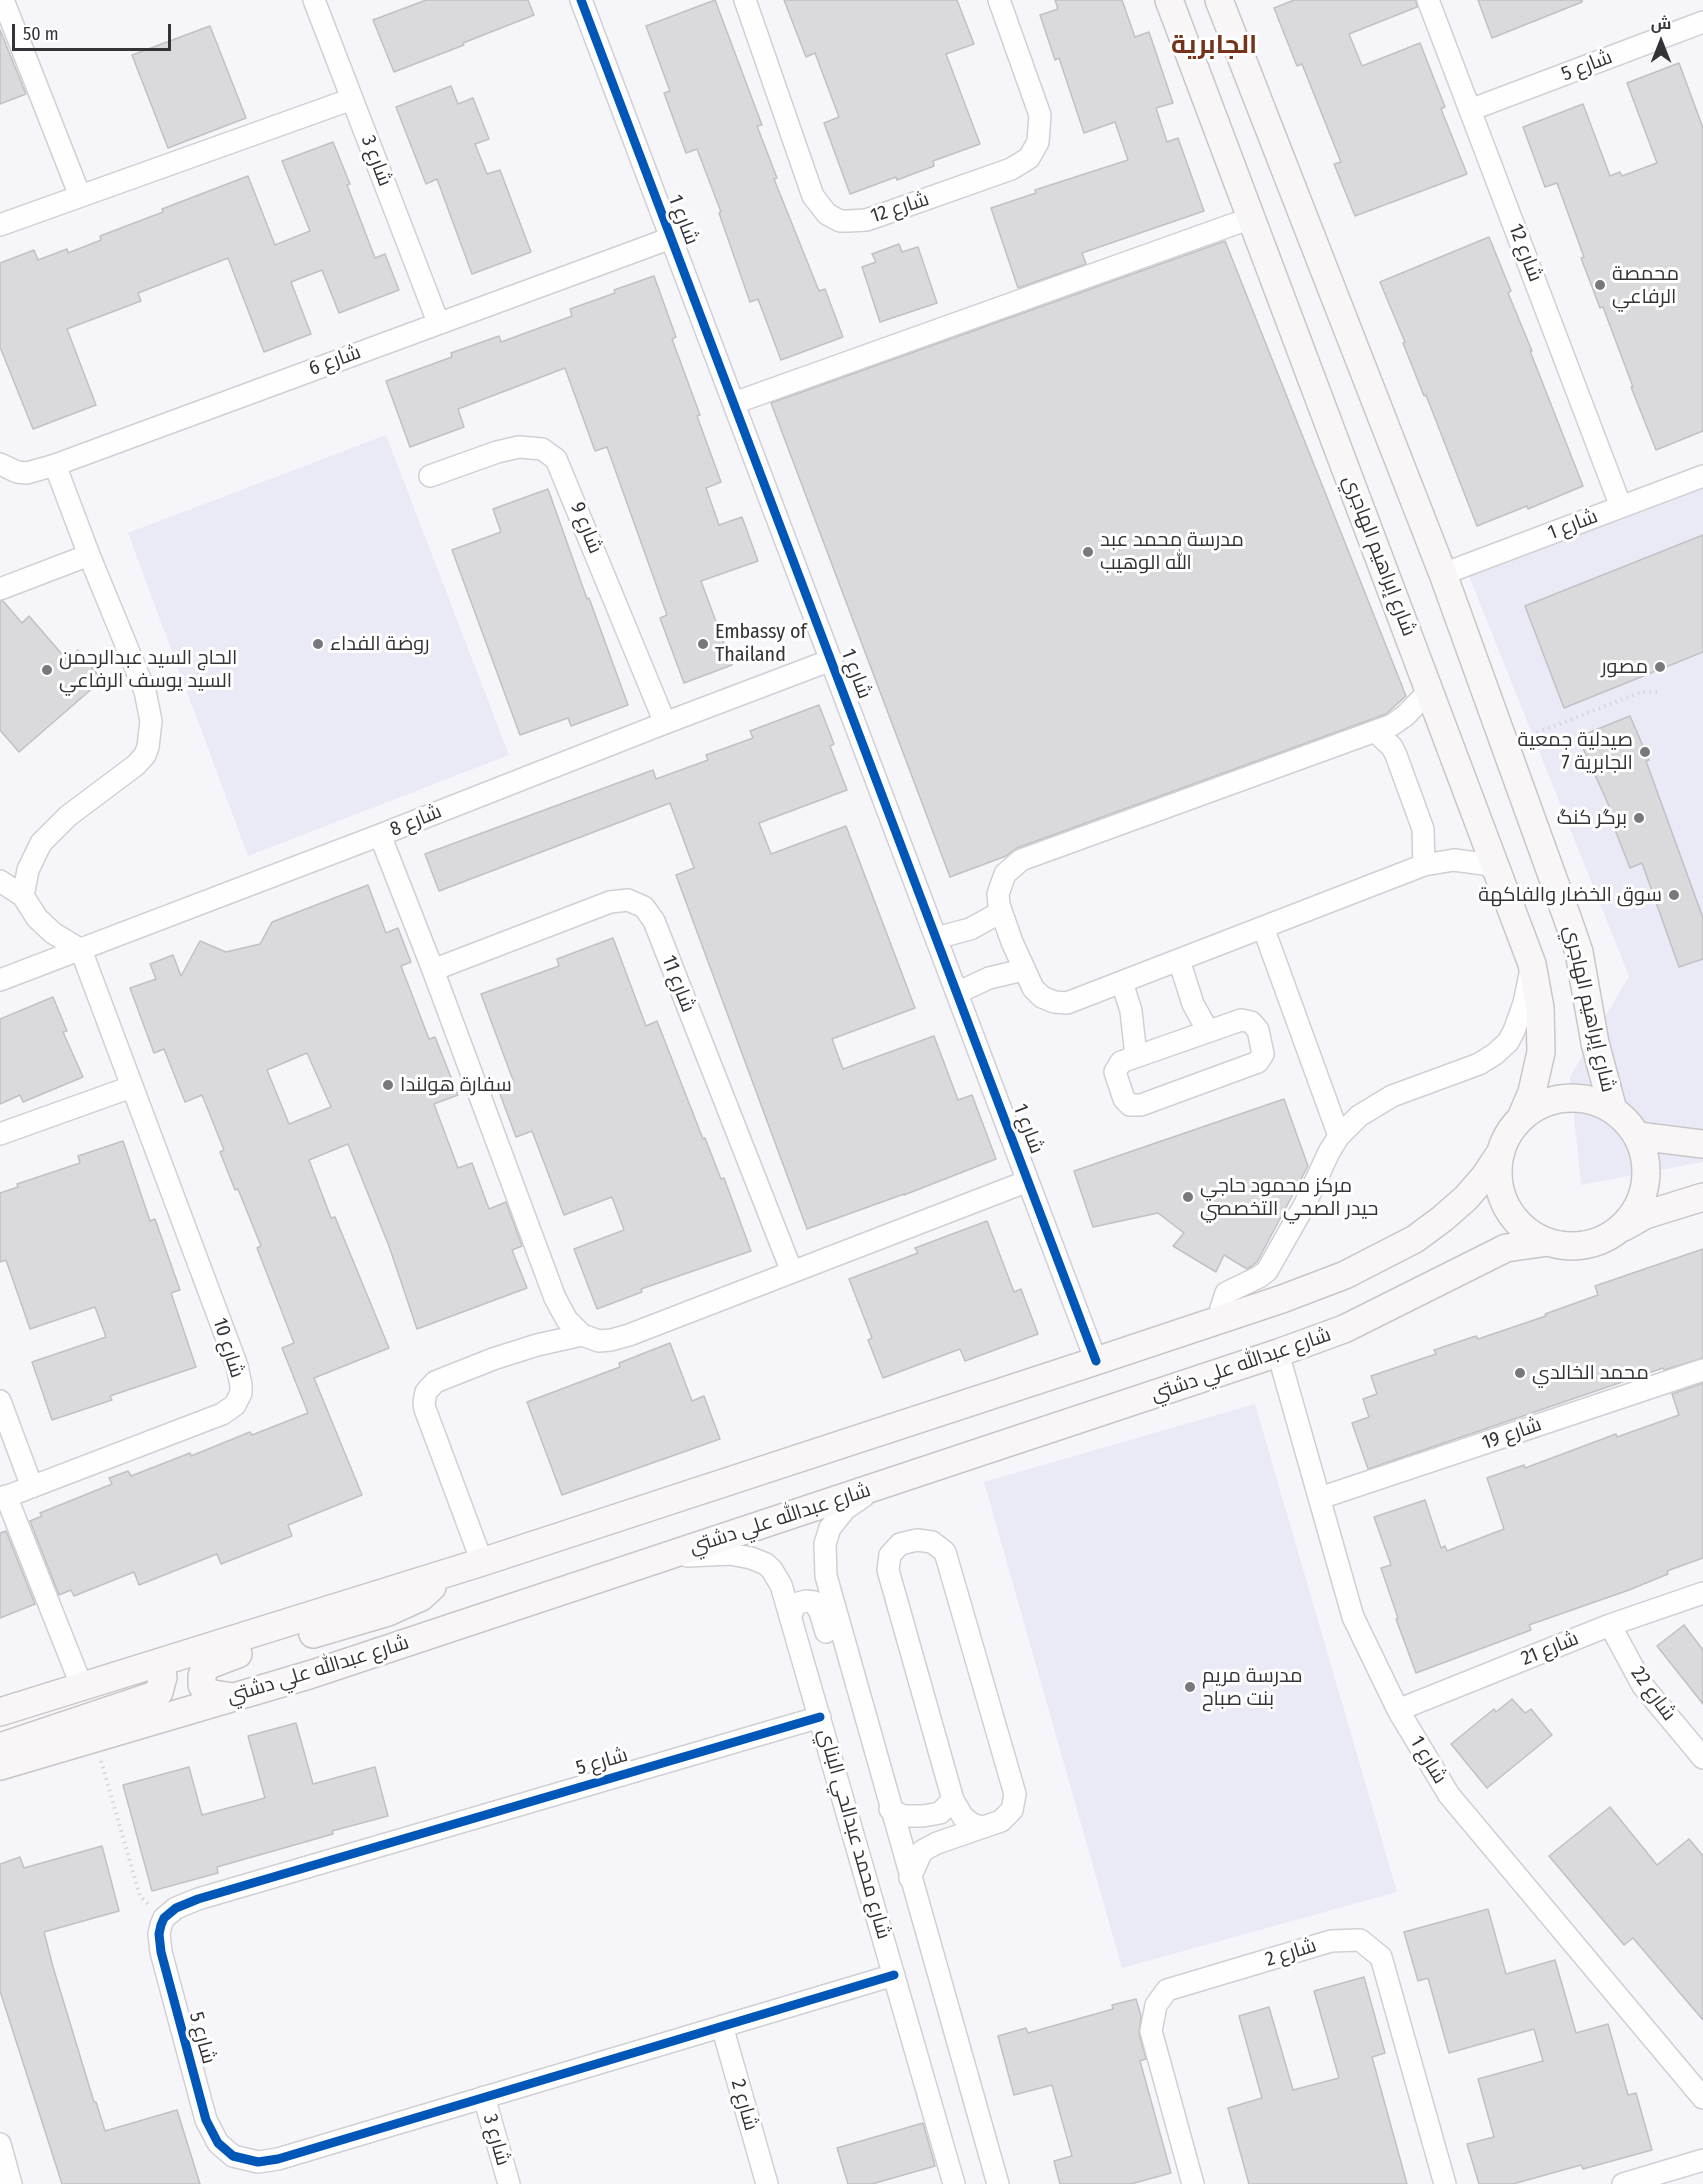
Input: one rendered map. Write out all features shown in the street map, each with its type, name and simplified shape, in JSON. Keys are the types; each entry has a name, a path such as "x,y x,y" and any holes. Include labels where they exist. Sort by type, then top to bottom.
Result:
{"main road":[{"name":"شارع إبراهيم الهاجري","path":"1169,0 1532,964 1540,1008 1541,1052 1532,1092 1521,1118"},
{"name":"شارع إبراهيم الهاجري","path":"1221,7 1443,574 1579,952 1595,1043 1613,1110"},
{"path":"1618,1231 1635,1212 1645,1188 1646,1161 1638,1136 1627,1122 1613,1110 1590,1100 1565,1098 1541,1105 1521,1118 1506,1138 1501,1152 1498,1180 1506,1207 1524,1229 1548,1242 1576,1246 1598,1242 1618,1231 1645,1215 1703,1197"},
{"path":"1638,1136 1703,1144"},
{"path":"0,1712 482,1562 1096,1361 1345,1275 1415,1239 1466,1198 1501,1152"},
{"name":"شارع عبدالله علي دشتي","path":"0,1766 309,1675 1278,1353 1344,1329 1506,1248 1548,1242"},
{"path":"232,1697 207,1693 202,1685 202,1676 209,1665 235,1655 388,1612 421,1597 448,1572"},
{"path":"0,1747 152,1696 159,1692 163,1677 160,1663"}],"street":[{"path":"3,0 80,196"},
{"name":"شارع 3","path":"314,0 438,322"},
{"name":"شارع 1","path":"581,0 1096,1361"},
{"name":"شارع 12","path":"745,0 813,196 827,214 840,221 866,220 900,209 1011,170 1029,158 1038,142 1040,115 999,0"},
{"name":"شارع 12","path":"1428,0 1621,507"},
{"name":"شارع 5","path":"1470,110 1703,22"},
{"path":"0,225 352,99"},
{"path":"734,403 1251,218"},
{"name":"شارع 6","path":"0,464 17,472 27,473 55,465 671,238"},
{"name":"شارع 9","path":"430,476 497,452 519,447 542,449 556,459 665,723"},
{"path":"23,896 28,870 41,843 68,816 136,765 145,755 151,722 145,691 55,465"},
{"name":"شارع 1","path":"1443,574 1703,476"},
{"path":"0,589 89,555"},
{"name":"شارع 8","path":"0,980 831,660"},
{"path":"1430,690 1406,716 1392,725 1021,860 1005,874 1001,884 999,894 1001,912 1023,970 1033,988 1042,997 1054,1002 1067,1003 1424,865 1439,861 1461,860 1484,864 1498,870"},
{"path":"1375,731 1392,747 1420,820 1425,841 1424,865"},
{"path":"380,835 558,1304 567,1320 582,1335 599,1341 629,1335 1028,1180"},
{"path":"0,881 23,896 31,910 45,925 81,950"},
{"name":"شارع 11","path":"433,970 610,902 628,900 644,907 654,921 792,1272"},
{"path":"936,938 970,928 1001,912"},
{"path":"1263,927 1339,1136"},
{"name":"شارع 10","path":"3,1498 222,1414 235,1405 241,1393 241,1379 237,1366 81,950"},
{"path":"1179,960 1193,1004 1208,1031"},
{"path":"1224,1318 1221,1308 1226,1293 1267,1271 1305,1204 1339,1136 1359,1116 1375,1105 1392,1096 1479,1064 1501,1048 1515,1031 1524,1003 1532,964"},
{"path":"957,993 989,978 1023,970"},
{"path":"1122,982 1133,1018 1136,1056"},
{"path":"1236,1021 1251,1022 1258,1030 1262,1048 1261,1059 1254,1065 1141,1105 1130,1105 1124,1099 1115,1072 1121,1062 1208,1031 1236,1021"},
{"path":"0,1134 131,1087"},
{"path":"482,1562 425,1409 426,1392 435,1382 493,1359 537,1345 582,1335"},
{"name":"شارع 1","path":"1278,1353 1353,1617 1398,1710 1449,1795 1703,2098"},
{"name":"شارع 19","path":"1320,1498 1703,1370"},
{"path":"0,1401 32,1487"},
{"path":"886,1484 859,1498 844,1509 834,1521 825,1544 824,1564 828,1590 998,2184"},
{"path":"3,1498 82,1687"},
{"path":"908,1871 922,1851 1001,1821 1012,1810 1015,1794 945,1552 932,1542 917,1540 900,1544 890,1555 888,1570 953,1800 963,1817 972,1824 982,1827"},
{"name":"شارع محمد عبدالحي البناي","path":"654,1561 707,1554 730,1554 766,1564 776,1576 791,1616 954,2184"},
{"name":"شارع 21","path":"1398,1710 1611,1625 1703,1593"},
{"path":"791,1616 792,1607 802,1601 814,1602 820,1612 878,1807 908,1871"},
{"name":"شارع 22","path":"1611,1625 1643,1686 1703,1758"},
{"name":"شارع 5","path":"820,1717 198,1899 176,1908 164,1918 159,1934 161,1952 206,2120 218,2143 233,2156 258,2162 278,2159 894,1975"},
{"path":"890,1809 903,1816 940,1814 953,1800"},
{"name":"شارع 2","path":"1192,2184 1152,2031 1156,2005 1167,1990 1330,1941 1350,1940 1360,1940 1381,1957 1445,2184"},
{"name":"شارع 2","path":"722,2026 767,2184"},
{"name":"شارع 3","path":"484,2097 509,2184"},
{"path":"0,2144 11,2184"},
{"path":"1623,2184 1703,2160"}],"path":[{"path":"1505,746 1641,692 1657,692"},
{"path":"95,1738 140,1896 164,1918"}],"shaded area":[{"name":"روضة الفداء","path":"386,435 509,755 248,856 128,533"},
{"path":"1703,476 1703,1162 1581,1185 1570,1077 1629,976 1465,566"},
{"name":"مدرسة مريم بنت صباح","path":"1255,1404 1397,1892 1122,1968 984,1482"}],"building":[{"path":"426,0 528,0 534,15 394,72 373,20"},
{"path":"715,0 762,125 757,126 777,178 774,179 819,291 825,289 843,337 781,360 758,299 750,302 719,213 721,212 697,149 686,153 664,93 670,91 646,26"},
{"path":"784,0 957,0 974,44 946,54 980,144 933,161 934,166 850,194 824,123 839,117 815,53 806,57"},
{"path":"1055,0 1122,0 1135,37 1149,32 1173,103 1156,108 1167,142 1178,138 1204,211 1082,253 1086,264 1018,288 991,208 1036,193 1035,190 1128,160 1115,122 1084,133 1059,58 1055,60 1040,15 1058,9"},
{"path":"1294,0 1416,0 1417,7 1349,34 1362,66 1420,43 1445,107 1441,109 1467,174 1355,216 1334,164 1341,162 1302,64 1297,66 1274,8"},
{"path":"1478,0 1582,0 1582,2 1492,38"},
{"path":"210,26 246,118 168,148 132,55"},
{"path":"0,30 26,94 0,104"},
{"path":"1679,63 1703,128 1703,431 1656,450 1603,307 1600,308 1581,258 1584,257 1557,183 1545,187 1523,127 1583,104 1610,176 1620,172 1622,176 1657,163 1627,83"},
{"path":"451,86 458,104 473,98 489,139 475,144 487,174 500,170 531,252 472,274 437,179 426,184 396,107"},
{"path":"333,142 375,258 385,254 399,290 339,313 322,270 291,282 311,334 264,352 228,258 138,293 141,301 67,329 96,405 33,429 0,347 0,263 34,250 38,260 67,249 68,253 101,240 100,236 163,212 162,209 248,176 275,245 310,231 282,161"},
{"path":"1489,237 1511,291 1508,293 1583,486 1528,509 1527,506 1477,526 1380,282"},
{"name":"مدرسة محمد عبد الله الوهيب","path":"1225,241 1406,696 1386,714 1017,848 1006,856 950,877 771,403"},
{"path":"899,244 902,252 918,247 937,303 880,322 862,267 876,262 872,254"},
{"path":"654,276 676,337 672,339 700,415 697,416 721,482 706,488 719,525 742,517 758,561 701,581 732,665 684,683 660,618 667,615 607,447 595,451 565,368 458,409 464,427 410,447 386,381 452,357 451,353 499,336 501,342 572,316 570,309"},
{"path":"548,489 628,705 571,726 568,718 520,735 452,550 501,532 493,509"},
{"path":"1703,535 1703,652 1564,708 1525,606"},
{"name":"الحاج السيد عبدالرحمن السيد يوسف الرفاعي","path":"0,601 3,601 22,623 29,616 67,660 78,650 102,680 19,752 0,730"},
{"path":"819,705 834,744 830,746 847,790 759,823 771,854 846,826 915,1008 832,1039 843,1069 934,1036 958,1100 972,1095 996,1159 904,1195 807,1229 676,875 694,868 670,803 439,891 425,854 653,770 656,779 708,760 706,755 753,738 750,731"},
{"path":"1630,716 1649,760 1646,761 1703,918 1703,959 1679,967 1642,863 1630,868 1606,807 1609,806 1578,737"},
{"path":"368,885 386,933 398,928 411,962 401,966 429,1039 435,1037 458,1095 434,1104 458,1168 472,1163 489,1209 506,1202 522,1246 512,1250 527,1288 417,1329 389,1246 348,1144 309,1160 331,1218 335,1217 389,1348 314,1378 362,1495 288,1525 292,1536 221,1564 217,1554 139,1585 134,1572 74,1596 71,1590 59,1595 30,1521 42,1516 40,1513 112,1484 109,1478 128,1471 131,1476 190,1453 191,1456 250,1432 252,1435 308,1413 282,1348 294,1343 257,1248 261,1246 220,1152 224,1150 202,1095 185,1102 164,1049 154,1053 130,988 156,979 150,964 173,955 181,976 200,941 226,952 260,944 272,922","holes":["307,1053 331,1107 289,1124 267,1070"]},
{"path":"613,938 646,1026 657,1021 703,1139 705,1138 721,1179 724,1178 751,1251 641,1289 642,1292 597,1309 574,1249 624,1230 612,1197 564,1215 532,1131 516,1137 497,1086 513,1080 481,994 559,966 557,959"},
{"path":"53,997 67,1031 63,1032 83,1077 23,1102 20,1095 0,1104 0,1019"},
{"name":"مركز محمود حاجي حيدر الصحي التخصصي","path":"1284,1099 1308,1166 1257,1262 1252,1266 1247,1269 1224,1255 1216,1272 1173,1246 1184,1233 1158,1213 1093,1227 1074,1171"},
{"path":"123,1141 150,1221 155,1219 180,1290 171,1293 196,1367 110,1396 112,1400 52,1420 32,1362 106,1337 95,1307 30,1329 6,1260 0,1262 0,1193 18,1187 17,1184 80,1163 78,1156"},
{"path":"987,1221 1014,1292 1021,1289 1038,1334 965,1361 960,1349 883,1378 868,1340 872,1338 849,1279 918,1253 915,1248"},
{"path":"1703,1249 1703,1358 1664,1370 1663,1368 1368,1469 1352,1423 1369,1417 1363,1399 1377,1394 1371,1376 1436,1354 1434,1350 1476,1336 1478,1339 1546,1316 1545,1314 1598,1295 1595,1286"},
{"path":"670,1343 692,1401 704,1396 720,1439 562,1495 527,1402 620,1367 619,1363"},
{"path":"1703,1383 1703,1558 1667,1571 1668,1574 1629,1590 1529,1625 1531,1630 1416,1673 1396,1619 1398,1618 1381,1568 1391,1565 1374,1517 1425,1500 1441,1548 1445,1546 1447,1551 1504,1529 1487,1478 1524,1465 1525,1468 1616,1434 1617,1437 1679,1415 1672,1394"},
{"path":"6,1531 35,1604 0,1618 0,1533"},
{"path":"1684,1625 1703,1650 1703,1704 1657,1646"},
{"path":"1512,1699 1525,1713 1531,1709 1552,1735 1487,1788 1451,1744 1494,1709 1496,1712"},
{"path":"296,1723 313,1784 375,1767 388,1816 217,1867 218,1873 152,1891 123,1785 189,1767 202,1815 265,1798 248,1736"},
{"path":"1610,1807 1657,1865 1689,1839 1703,1856 1703,2020 1633,1938 1624,1945 1549,1856"},
{"path":"102,1846 119,1911 44,1932 53,1967 105,2131 177,2110 200,2184 62,2184 0,1991 0,1864 20,1857 24,1868"},
{"path":"1488,1909 1506,1974 1555,1960 1576,2033 1608,2024 1628,2095 1636,2093 1652,2150 1583,2169 1581,2165 1513,2184 1479,2184 1467,2144 1494,2137 1478,2079 1543,2061 1534,2029 1449,2053 1428,1978 1418,1981 1404,1932"},
{"path":"1364,1977 1385,2053 1372,2057 1407,2184 1249,2184 1228,2108 1262,2098 1239,2016 1269,2007 1293,2090 1339,2078 1314,1991"},
{"path":"1136,1999 1141,2016 1139,2034 1146,2059 1140,2061 1171,2173 1131,2184 1060,2184 1054,2161 1072,2156 1052,2085 1014,2095 998,2036 1026,2028 1028,2033 1113,2009 1112,2005"},
{"path":"923,2123 935,2166 872,2184 848,2184 837,2148"}],"cycle path":[{"path":"581,0 1096,1361"},
{"path":"820,1717 198,1899 176,1908 164,1918 161,1925 159,1934 161,1952 206,2120 218,2143 233,2156 258,2162 278,2159 894,1975"}],"place":[{"name":"محمصة الرفاعي","path":"1600,285"},
{"name":"مدرسة محمد عبد الله الوهيب","path":"1088,552"},
{"name":"روضة الفداء","path":"318,644"},
{"name":"Embassy of Thailand","path":"703,644"},
{"name":"مصور","path":"1660,667"},
{"name":"الحاج السيد عبدالرحمن السيد يوسف الرفاعي","path":"47,670"},
{"name":"صيدلية جمعية الجابرية 7","path":"1645,752"},
{"name":"برگر كنگ","path":"1639,818"},
{"name":"سوق الخضار والفاكهة","path":"1674,895"},
{"name":"سفارة هولندا","path":"388,1085"},
{"name":"مركز محمود حاجي حيدر الصحي التخصصي","path":"1188,1197"},
{"name":"محمد الخالدي","path":"1520,1373"},
{"name":"مدرسة مريم بنت صباح","path":"1190,1687"}],"district":[{"name":"الجابرية","path":"1214,46"}]}
